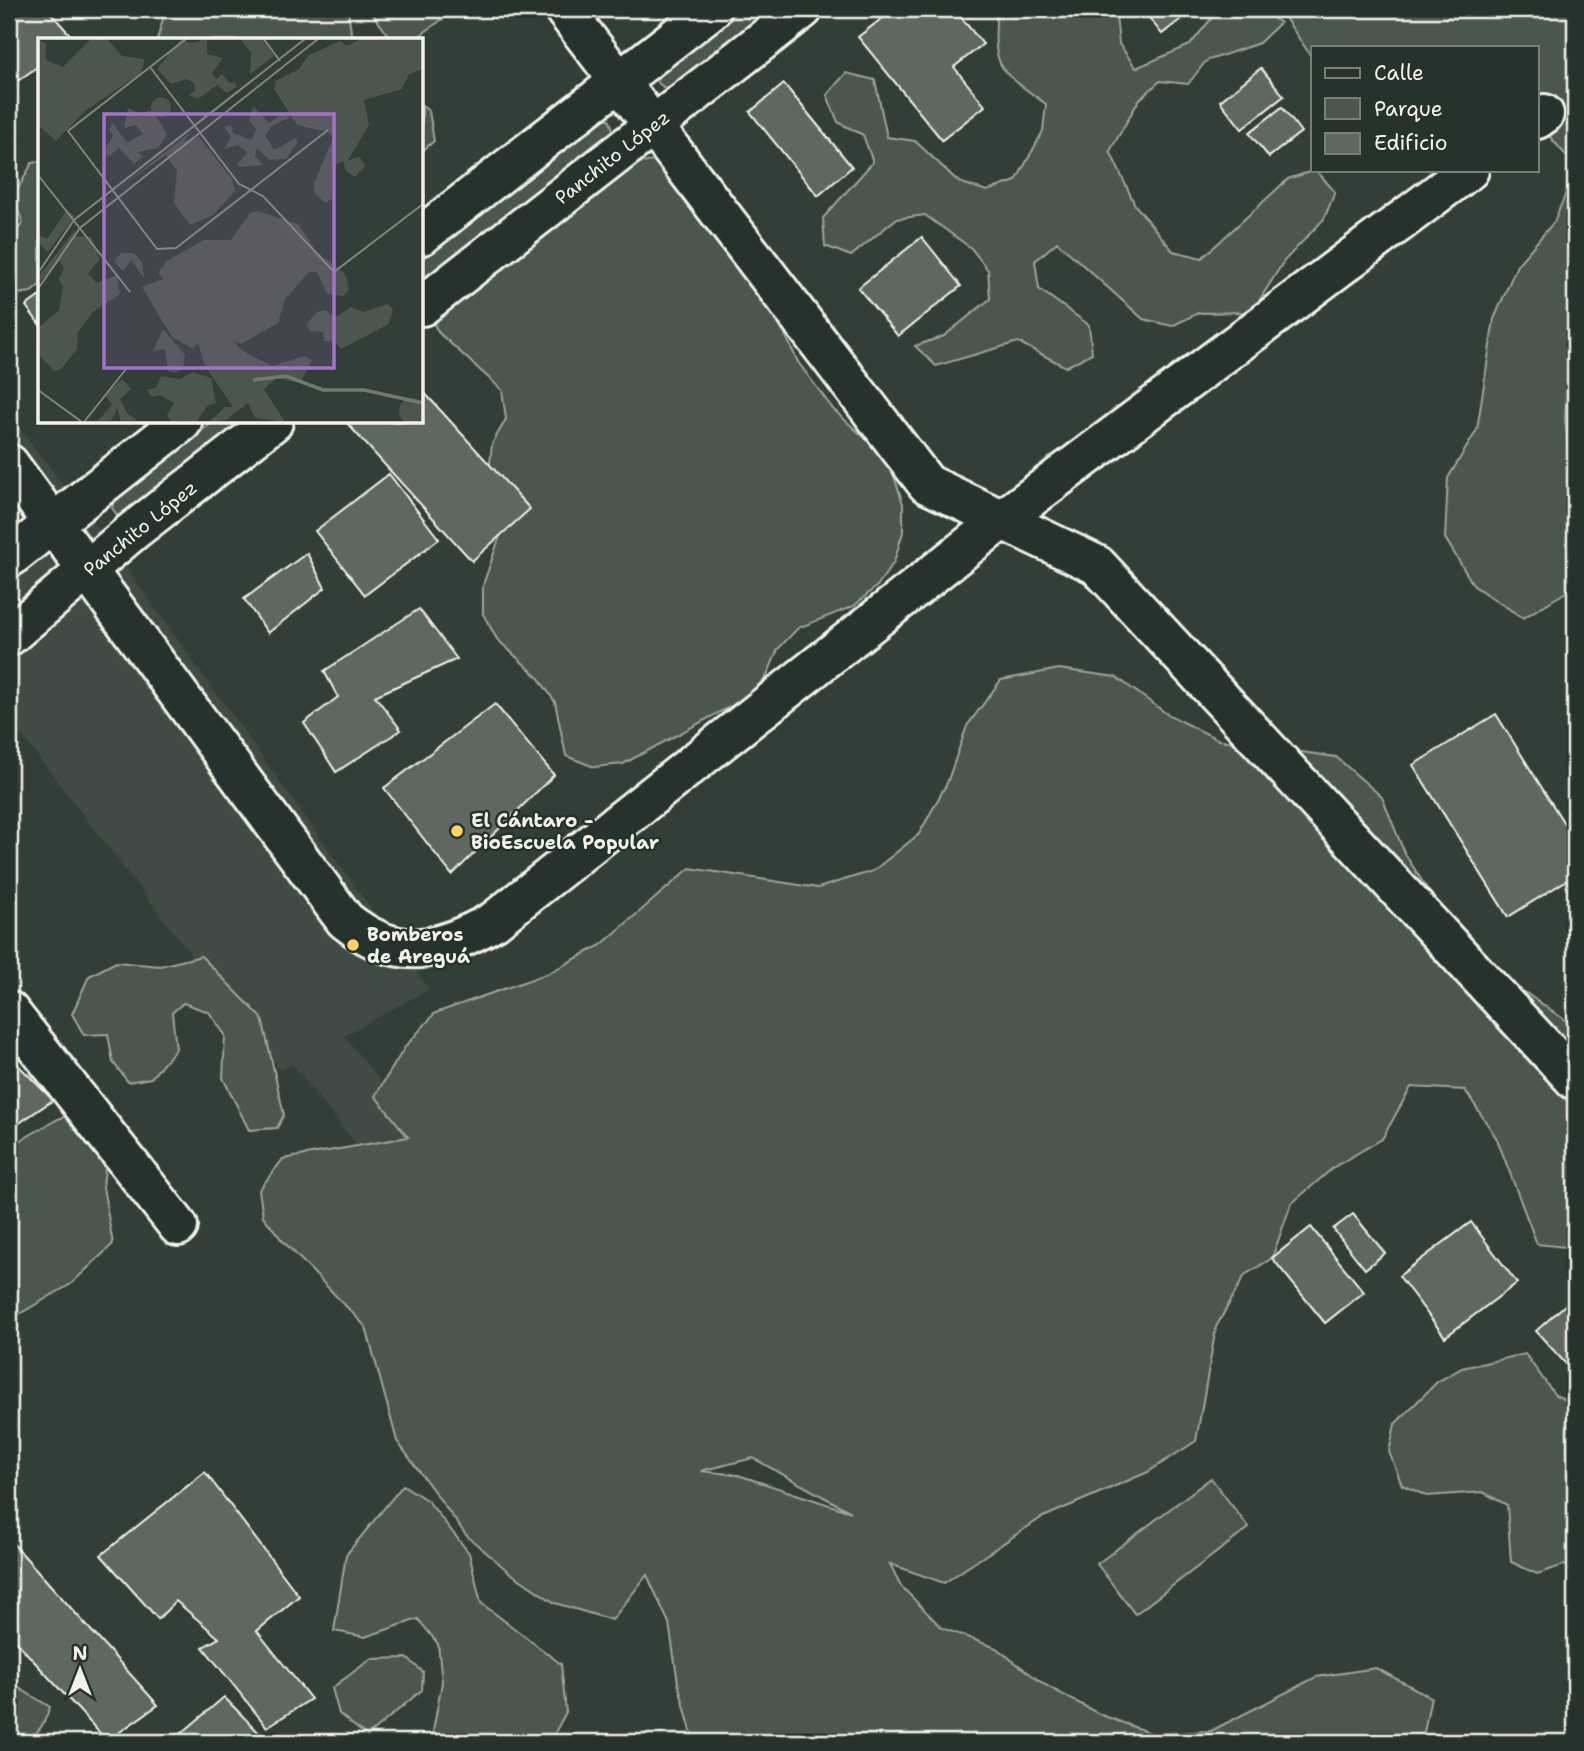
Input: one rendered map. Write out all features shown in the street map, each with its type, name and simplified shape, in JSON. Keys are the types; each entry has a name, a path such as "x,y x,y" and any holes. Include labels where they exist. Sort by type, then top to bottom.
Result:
{"street":[{"path":"564,9 927,484 1097,565 1575,1080"},
{"path":"424,233 712,9"},
{"name":"Panchito López","path":"424,304 803,9"},
{"path":"9,464 345,920 363,935 383,944 410,950 430,948 463,938 494,921 1000,521 1466,172"},
{"path":"9,558 179,424"},
{"name":"Panchito López","path":"9,636 87,570 270,424"},
{"path":"9,1011 178,1226"}],"shaded area":[{"path":"9,415 101,533 429,989 344,1036 399,1104 832,1742 292,1064 280,1070 9,719"}],"green space":[{"path":"166,9 348,9 352,38 158,38"},
{"path":"369,9 456,9 417,38 391,38"},
{"path":"741,9 775,9 667,90 657,82 660,72"},
{"path":"997,9 1098,9 1116,15 1119,44 1136,68 1190,45 1219,9 1262,9 1280,23 1259,43 1206,61 1188,84 1160,81 1139,100 1110,151 1135,205 1173,251 1202,258 1288,179 1318,172 1335,192 1324,219 1284,261 1252,312 1198,313 1172,326 1143,319 1057,242 1035,261 1039,289 1089,325 1092,353 1066,367 1018,342 936,366 915,346 944,336 990,299 988,270 971,248 925,215 896,219 851,256 825,246 823,218 873,162 863,135 838,122 827,95 846,73 875,80 887,137 915,141 959,182 987,191 1016,181 1043,131 1046,104 1017,83 1002,66 996,45"},
{"path":"1279,9 1575,9 1575,166 1538,126 1538,46 1311,46 1311,56"},
{"path":"424,107 429,111 434,141 424,149"},
{"path":"600,119 609,119 614,132 596,168 655,161 665,164 760,281 798,362 833,409 879,451 894,476 903,504 903,532 894,562 877,586 854,606 798,628 778,649 767,676 748,697 623,764 594,767 566,756 555,702 538,677 497,639 483,614 483,585 502,530 489,473 492,444 506,419 502,390 439,333 425,309 424,257"},
{"path":"38,162 38,287 31,292 10,295 9,240 23,223 13,198 32,163"},
{"path":"1575,171 1575,354 1568,359 1565,419 1575,496 1575,563 1571,589 1523,618 1474,586 1445,538 1448,478 1477,430 1494,319 1517,265 1554,222"},
{"path":"210,424 243,424 122,517 112,508 114,499"},
{"path":"1059,669 1116,677 1167,714 1219,740 1336,757 1382,797 1405,854 1468,953 1575,1027 1575,1248 1537,1244 1497,1139 1465,1090 1411,1087 1382,1139 1334,1167 1291,1204 1272,1258 1245,1275 1216,1327 1196,1441 1148,1472 1041,1518 944,1583 890,1564 901,1586 942,1628 996,1648 1045,1685 1099,1714 1153,1734 1211,1731 1316,1677 1376,1668 1431,1697 1422,1742 694,1742 678,1683 669,1623 647,1575 612,1620 555,1603 509,1572 466,1535 397,1441 366,1327 282,1240 263,1216 259,1190 283,1159 408,1137 375,1096 405,1047 435,1013 549,973 601,945 690,868 818,888 873,871 919,834 947,783 967,726 1001,680","holes":["753,1458 851,1512 738,1475 701,1471"]},
{"path":"201,956 262,1018 284,1115 277,1128 249,1130 223,1078 225,1035 209,1012 183,1003 172,1013 176,1049 151,1078 128,1082 113,1062 108,1034 84,1035 72,1014 89,976 116,962 160,966"},
{"path":"87,1110 109,1130 103,1187 113,1244 71,1284 9,1320 9,1147 58,1119"},
{"path":"1525,1354 1555,1395 1575,1404 1575,1569 1564,1565 1537,1574 1511,1562 1507,1505 1483,1492 1427,1496 1402,1485 1389,1452 1395,1424 1437,1382 1462,1368"},
{"path":"1211,1478 1249,1528 1135,1614 1097,1564"},
{"path":"403,1485 428,1501 469,1553 481,1603 561,1664 566,1712 550,1742 431,1742 442,1682 438,1644 418,1619 365,1637 334,1631 346,1555"},
{"path":"407,1658 423,1672 422,1690 367,1736 339,1714 332,1688 371,1659"},
{"path":"9,1682 50,1707 44,1722 32,1735 9,1738"}],"building":[{"path":"9,9 47,9 73,38 38,38 38,66 9,87"},
{"path":"894,9 954,9 983,44 954,67 985,106 942,140 858,37"},
{"path":"1142,9 1194,9 1162,34"},
{"path":"1261,68 1284,96 1242,129 1220,101"},
{"path":"784,84 852,167 818,196 750,112"},
{"path":"1282,107 1301,132 1269,157 1249,133"},
{"path":"922,237 961,286 898,336 858,288"},
{"path":"38,297 38,322 26,306"},
{"path":"424,392 530,509 472,561 348,424 424,424"},
{"path":"389,474 439,539 365,595 315,531"},
{"path":"307,553 325,588 268,633 244,599"},
{"path":"419,609 457,659 375,696 401,730 336,772 304,723 338,697 324,671"},
{"name":"El Cántaro - BioEscuela Popular","path":"495,704 554,775 452,875 384,788"},
{"path":"1496,714 1575,841 1575,875 1508,917 1413,765"},
{"path":"9,1056 53,1100 9,1130"},
{"path":"1353,1214 1385,1253 1365,1269 1333,1229"},
{"path":"1471,1222 1517,1283 1445,1337 1399,1276"},
{"path":"1311,1227 1364,1292 1325,1323 1272,1258"},
{"path":"1575,1296 1575,1374 1536,1331"},
{"path":"205,1472 299,1596 257,1631 311,1699 267,1727 203,1647 219,1638 176,1601 158,1619 101,1555"},
{"path":"9,1539 158,1705 107,1741 9,1634"},
{"path":"224,1697 268,1742 180,1742 176,1738"}],"place":[{"name":"El Cántaro - BioEscuela Popular","path":"457,831"},
{"name":"Bomberos de Areguá","path":"353,945"}]}
